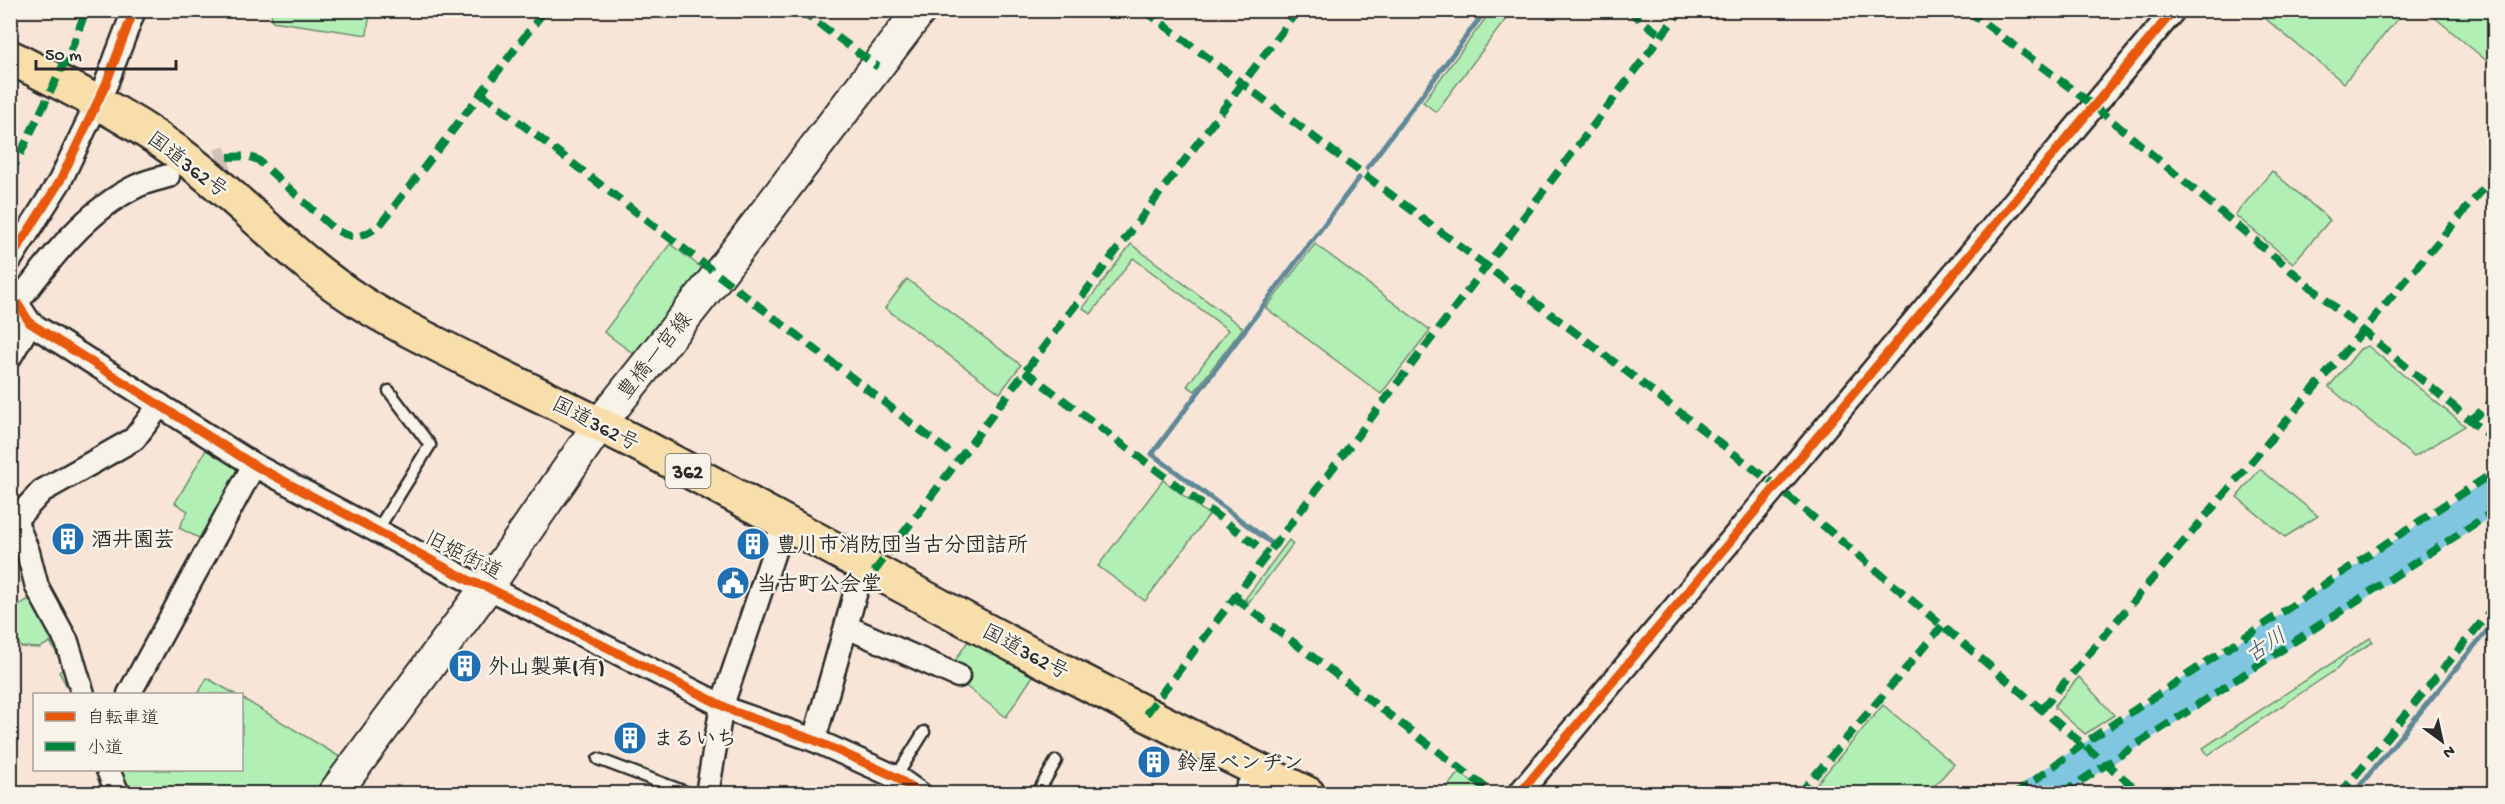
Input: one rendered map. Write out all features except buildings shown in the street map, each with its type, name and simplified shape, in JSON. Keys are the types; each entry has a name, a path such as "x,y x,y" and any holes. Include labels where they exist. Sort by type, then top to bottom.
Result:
{"highway":[{"name":"国道362号","path":"10,57 90,98 148,133 196,166 284,245 362,303 423,337 599,425 784,522 1251,782 1308,794"}],"main road":[{"name":"豊橋一宮線","path":"334,794 487,587 599,425 719,274 920,10"}],"street":[{"path":"10,260 60,181 90,98 134,10"},
{"path":"1519,794 2174,10"},
{"path":"14,307 93,215 139,185 168,176"},
{"name":"旧姫街道","path":"14,307 30,323 254,465 472,582 487,587 735,712 814,740 896,777 920,794"},
{"path":"10,357 30,323"},
{"path":"83,693 67,642 37,587 28,552 13,520 42,491 134,439 160,405"},
{"path":"130,693 254,465"},
{"path":"707,794 722,705 784,522"},
{"path":"814,740 863,566"},
{"path":"847,627 958,676"},
{"path":"108,771 118,794"}],"lane":[{"path":"378,530 430,445 388,391"},
{"path":"896,777 924,732"},
{"path":"598,759 691,794"},
{"path":"1037,794 1056,761"}],"green space":[{"path":"271,10 370,11 367,35 272,21"},
{"path":"1491,11 1495,11 1506,19 1436,112 1423,102"},
{"path":"2256,11 2404,11 2344,83"},
{"path":"2427,11 2494,11 2494,67"},
{"path":"2272,171 2330,220 2293,263 2235,215"},
{"path":"670,244 706,271 634,354 604,332"},
{"path":"1131,244 1243,328 1195,391 1187,386 1228,330 1133,258 1091,314 1083,308"},
{"path":"1315,244 1430,330 1381,394 1266,308"},
{"path":"907,279 1021,365 1000,393 885,308"},
{"path":"2368,346 2465,426 2414,457 2329,387 2360,349"},
{"path":"207,448 243,470 205,541 179,528 188,511 175,503"},
{"path":"2260,469 2318,516 2285,537 2237,497"},
{"path":"1163,480 1209,515 1145,601 1098,566"},
{"path":"1289,540 1293,544 1249,602 1245,599"},
{"path":"36,595 78,693 70,693 59,672 65,668 50,642 40,648 21,647 11,629 10,610"},
{"path":"2370,638 2373,642 2346,659 2337,669 2208,755 2203,748"},
{"path":"968,641 1033,676 1006,717 930,659 955,661"},
{"path":"2079,677 2114,715 2085,734 2055,708 2055,705"},
{"path":"207,678 233,693 199,693"},
{"path":"243,699 345,760 322,791 129,785 123,780 118,771 243,771"},
{"path":"1883,705 1954,764 1928,793 1809,793"},
{"path":"1459,772 1488,793 1442,793"}],"waterway":[{"path":"1367,168 1486,10"},
{"path":"1270,542 1152,454 1359,178"},
{"name":"古川","path":"2036,794 2494,495"},
{"path":"2353,794 2494,622"}],"tunnel":[{"path":"186,170 228,157"}],"marked path":[{"path":"10,175 73,45 86,10"},
{"path":"228,157 247,156 258,160 334,229 353,236 368,233 380,225 545,10"},
{"path":"800,10 878,67"},
{"path":"1144,10 1588,342 1776,486 2142,794"},
{"path":"874,572 1298,10"},
{"path":"1628,10 1662,36"},
{"path":"1146,714 1681,10"},
{"path":"1967,10 2094,106 2494,440"},
{"path":"481,93 958,459"},
{"path":"2042,709 2494,176"},
{"path":"1025,371 1268,554"},
{"path":"2470,421 2494,400"},
{"path":"2016,794 2083,744 2494,472"},
{"path":"2061,794 2494,511"},
{"path":"1235,598 1494,794"},
{"path":"2340,794 2494,607"},
{"path":"1799,794 1942,626"}],"cycle path":[{"path":"10,260 60,181 106,84 134,10"},
{"path":"1519,794 2174,10"},
{"path":"17,303 30,323 254,465 472,582 487,587 735,712 814,740 896,777 920,794"}],"place":[{"name":"酒井園芸","path":"68,539"},
{"name":"豊川市消防団当古分団詰所","path":"753,544"},
{"name":"当古町公会堂","path":"733,583"},
{"name":"外山製菓(有)","path":"465,666"},
{"name":"まるいち","path":"630,738"},
{"name":"鈴屋ベンヂン","path":"1154,762"}]}
